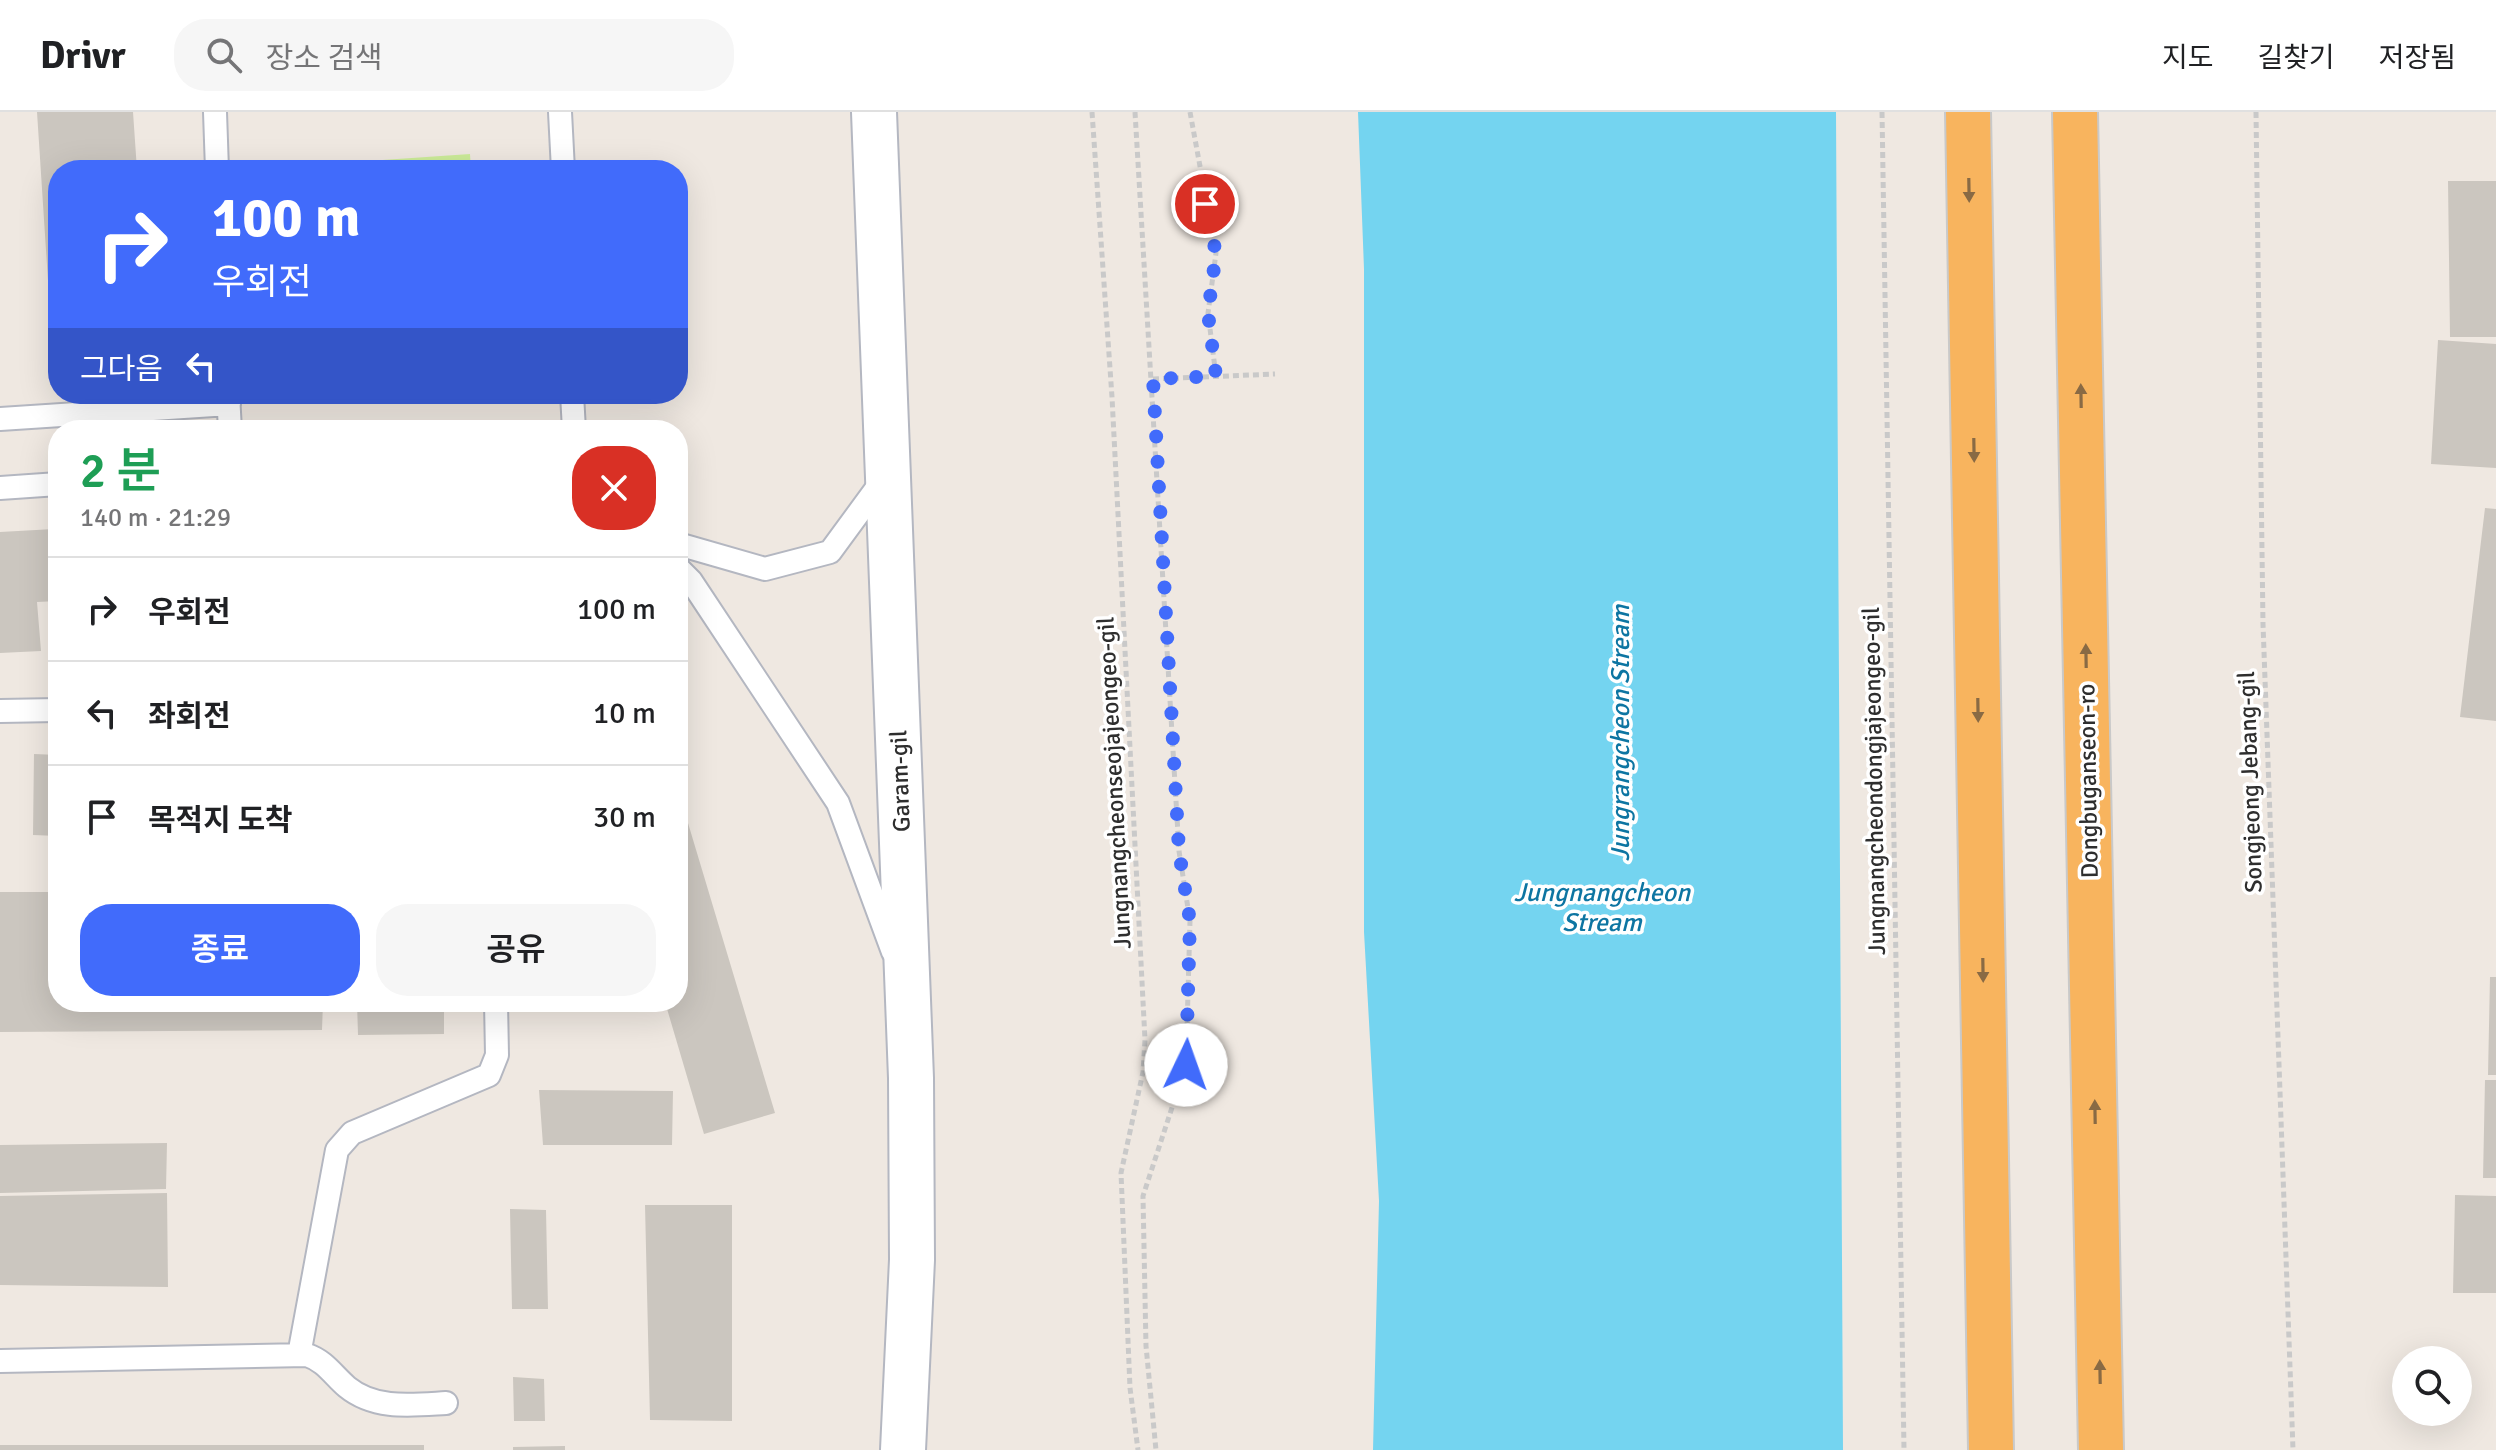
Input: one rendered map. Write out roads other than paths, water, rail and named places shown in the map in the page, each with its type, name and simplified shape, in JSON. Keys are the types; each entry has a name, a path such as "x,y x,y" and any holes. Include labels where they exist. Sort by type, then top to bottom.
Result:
{"highway":[{"path":"1968,112 1991,1450"},
{"name":"Dongbuganseon-ro","path":"2075,112 2101,1450"}],"street":[{"name":"Garam-gil","path":"874,112 908,991 912,1260 903,1450"},
{"path":"880,1450 885,1432 906,1398"}],"lane":[{"path":"215,112 217,160"},
{"path":"560,112 562,160"},
{"path":"0,419 171,404"},
{"path":"688,547 765,569 830,552 888,473"},
{"path":"0,488 48,485"},
{"path":"688,578 838,803 908,991"},
{"path":"0,711 48,710"},
{"path":"299,1355 337,1150 352,1133 489,1075 497,1055 496,1012"},
{"path":"0,1361 299,1355 318,1359 348,1388 367,1400 395,1405 446,1403"}],"water":[{"name":"Jungnangcheon Stream","path":"1358,112 1836,112 1843,1450 1373,1450 1379,1201 1364,932 1364,269"}],"water label":[{"name":"Jungrangcheon Stream","path":"1621,733"}]}
